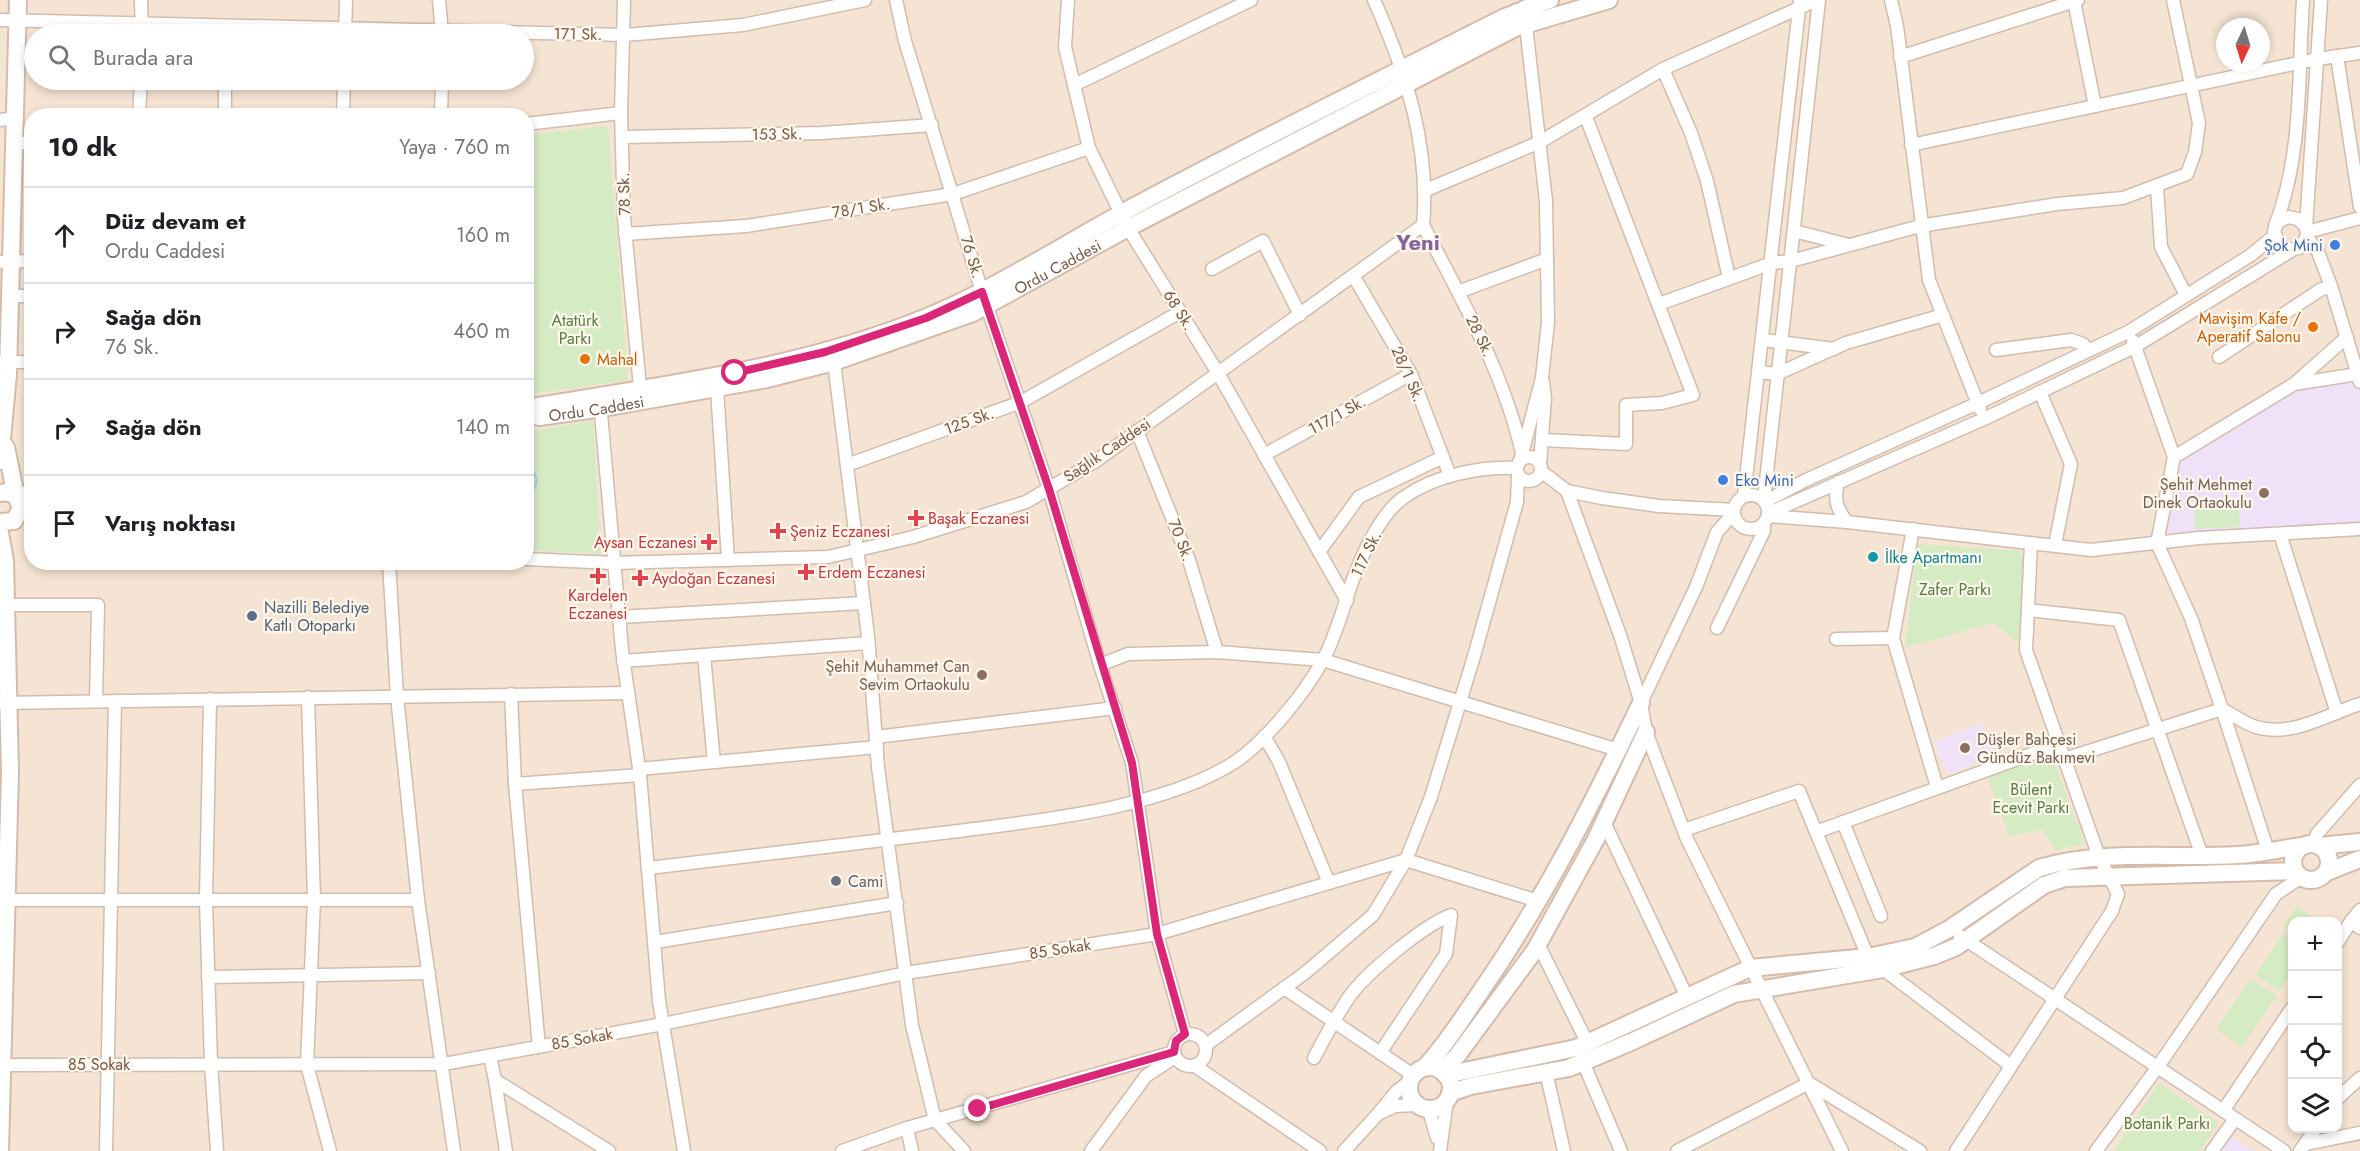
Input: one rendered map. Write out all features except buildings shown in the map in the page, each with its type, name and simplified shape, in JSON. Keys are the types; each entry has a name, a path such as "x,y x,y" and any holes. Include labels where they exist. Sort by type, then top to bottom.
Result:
{"street":[{"path":"0,460 4,362 10,296 5,262 14,143 7,119 18,20 18,0"},
{"path":"141,0 142,24"},
{"path":"345,24 346,0"},
{"path":"439,0 441,24"},
{"name":"78 Sk.","path":"624,0 625,35 621,112 626,234 640,387"},
{"name":"171 Sk.","path":"534,34 625,35 743,25 865,0"},
{"name":"76 Sk.","path":"896,0 905,41 985,298 1049,489 1100,664 1132,763 1157,934 1185,1034"},
{"name":"68 Sk.","path":"1068,0 1065,47 1089,148 1124,221 1218,373 1347,601"},
{"path":"1074,85 1251,0"},
{"path":"1374,0 1405,77 1420,133 1426,190 1423,225"},
{"name":"Ordu Caddesi","path":"534,407 717,388 834,362 985,298 1124,221 1550,0"},
{"name":"Ordu Caddesi","path":"1523,15 1610,0"},
{"path":"1426,190 1540,142 1586,117 1663,69 1800,4 1818,0 1777,374 1764,531 1717,628"},
{"path":"1891,0 1929,280 1984,419"},
{"path":"1659,304 1772,263 1791,261 1920,226 2057,204 2123,198 2187,174 2195,152 2199,123 2173,0"},
{"path":"2294,249 2283,248 2274,231 2288,193 2296,138 2303,0"},
{"path":"1766,511 1838,483 1984,419 2136,346 2302,245 2306,232 2321,0"},
{"path":"1900,57 2076,1 2095,106"},
{"path":"1744,496 1800,4"},
{"path":"1195,1066 1203,1060 1206,1046 1284,988 1373,915 1406,860 1431,797 1517,502 1519,464 1542,378 1548,321 1546,201 1523,15"},
{"name":"171 Sk.","path":"0,20 68,24"},
{"path":"1911,144 2317,59 2360,53"},
{"path":"2337,56 2360,207"},
{"path":"1663,69 1691,133 1707,182 1729,278"},
{"path":"139,108 140,90"},
{"path":"225,90 225,108"},
{"path":"343,108 344,90"},
{"path":"441,108 442,90"},
{"path":"534,123 621,112"},
{"path":"1543,440 1626,444 1626,405 1662,403 1693,395 1586,117"},
{"name":"153 Sk.","path":"622,137 822,134 932,125"},
{"path":"14,143 24,143"},
{"name":"78/1 Sk.","path":"626,234 746,226 953,194 1089,148"},
{"path":"2157,187 2161,247 2186,295"},
{"path":"1734,512 1737,522 1747,528 1756,528 1766,511 1806,480 2128,332 2250,255 2274,231 2282,219 2293,217 2306,232 2318,252 2347,337 2356,355 2359,378 2294,384"},
{"path":"2306,232 2360,218"},
{"name":"Sağlık Caddesi","path":"534,559 614,563 828,557 913,537 1026,502 1096,461 1423,225"},
{"name":"28 Sk.","path":"1423,225 1490,354 1515,424 1519,464"},
{"path":"1794,231 1850,245"},
{"path":"1212,269 1263,241 1300,315"},
{"path":"1458,292 1547,259"},
{"path":"5,262 24,261"},
{"name":"28/1 Sk.","path":"1354,277 1411,374 1450,476"},
{"path":"2219,357 2319,291 2331,286"},
{"path":"10,296 24,296"},
{"name":"Ordu Caddesi","path":"534,417 600,402 640,387 735,373 825,352 985,298"},
{"name":"125 Sk.","path":"847,465 1021,402 1180,312"},
{"path":"1759,372 1777,374 1835,350 1846,343 1943,315"},
{"path":"2128,332 2136,346 2174,457 2157,543 2191,618 2268,851"},
{"path":"2174,457 2294,384 2347,337"},
{"path":"1763,340 1835,350"},
{"path":"1996,350 2071,340 2082,344 2088,350"},
{"path":"4,362 24,362"},
{"path":"834,362 864,603 876,742 912,1025 935,1120 964,1151"},
{"name":"117/1 Sk.","path":"1264,455 1411,374"},
{"path":"1517,502 1537,474 1543,440 1545,398 1542,378"},
{"path":"717,388 728,560"},
{"path":"2040,392 2072,464 2055,545"},
{"path":"600,402 623,661 640,772 663,1024 684,1151"},
{"name":"70 Sk.","path":"1137,430 1189,560 1217,652"},
{"path":"2,431 16,507 5,561"},
{"name":"117 Sk.","path":"649,868 1052,819 1137,801 1193,782 1235,762 1264,736 1323,660 1353,581 1376,531 1402,499 1450,476 1519,464 1530,457 1537,474"},
{"path":"1319,552 1359,497 1443,458"},
{"path":"1519,464 1523,481 1537,474"},
{"path":"1537,474 1562,488 1659,506 1734,512"},
{"path":"1838,483 1835,496 1838,510 1847,522"},
{"path":"1562,488 1620,635 1641,703 1646,732 1684,830 1842,1151"},
{"path":"1344,1151 1396,1092 1439,1052 1503,960 1581,828 1696,587 1717,532 1734,512 1737,502 1744,496 1753,494 1766,511 2091,549 2360,529"},
{"path":"1913,529 1893,638 1938,787"},
{"path":"0,533 5,561 6,605 0,1151"},
{"path":"2280,534 2337,713"},
{"path":"1956,1151 2112,911 2118,894 2099,857 2026,650 2031,543"},
{"path":"389,570 397,696 418,900 444,1064 454,1151"},
{"path":"619,617 864,603"},
{"path":"6,605 98,605 96,701"},
{"path":"2028,610 2120,620 2202,856"},
{"path":"1836,639 1893,638"},
{"path":"623,661 868,643"},
{"path":"1100,664 1128,654 1217,652 1323,660 1461,700 1618,750"},
{"path":"704,655 714,762"},
{"path":"5,703 628,693"},
{"path":"511,694 515,784 539,1047"},
{"path":"308,697 314,900 307,1065 330,1151"},
{"path":"210,699 206,900 211,1064 217,1151"},
{"path":"106,1151 115,701"},
{"path":"2064,759 2222,709 2257,727 2279,728 2314,723 2360,704"},
{"path":"515,784 640,772 1115,708"},
{"path":"1443,1073 1538,944 1604,822 1646,732"},
{"path":"1264,736 1280,762 1329,883"},
{"path":"1816,832 2059,744"},
{"path":"2298,874 2294,856 2311,845 2317,834 2360,784"},
{"path":"1684,830 1799,791 1868,957"},
{"path":"1604,822 1687,997"},
{"path":"1843,822 1881,916"},
{"path":"1284,988 1416,1075 1443,1073 1545,1056 1587,1042 1750,968 1868,957 1915,947 1949,929 2039,868 2099,857 2202,856 2360,842"},
{"path":"2311,845 2328,855 2327,872"},
{"path":"1406,860 1558,907"},
{"name":"85 Sokak","path":"1,1065 444,1064 663,1024 906,973 1157,934 1406,860"},
{"path":"1378,1114 1395,1106 1436,1108 1449,1096 1471,1086 1546,1072 1583,1062 1734,994 1884,969 1934,956 1966,940 2044,885 2065,878 2298,874 2312,881 2327,872 2360,860"},
{"path":"2096,1151 2157,1068 2276,894 2298,874"},
{"path":"3,900 418,900"},
{"path":"655,942 897,903"},
{"path":"2342,938 2356,925 2360,910"},
{"path":"1314,1058 1351,994 1416,934 1432,922 1451,915 1446,954 1380,1053"},
{"path":"1949,929 2054,1001 2284,1151"},
{"path":"1538,944 1587,1042"},
{"path":"1884,969 2011,1066"},
{"path":"208,977 429,973"},
{"path":"2223,1111 2288,1014"},
{"path":"1206,1046 1196,1035 1185,1034 1176,1041 1175,1055 1184,1065 1195,1066 1320,1151"},
{"path":"842,1151 907,1128 1175,1055"},
{"path":"1094,1150 1146,1076 1175,1055"},
{"path":"490,1056 506,1151"},
{"path":"1583,1062 1622,1151"},
{"path":"1546,1072 1564,1151"},
{"path":"1440,1151 1450,1086 1443,1073"},
{"path":"1416,1075 1410,1094 1430,1114 1436,1127 1440,1151"},
{"path":"2342,1094 2360,1078"},
{"path":"495,1080 609,1151"},
{"path":"1809,1083 1916,1149"},
{"path":"1677,1151 1809,1083"},
{"path":"2212,1151 2235,1119"},
{"path":"907,1128 912,1151"},
{"path":"2302,1148 2312,1133"},
{"path":"2302,1148 2360,1133"},
{"path":"1899,1151 1916,1149"}],"shaded area":[{"path":"0,0 2360,0 2360,1151 0,1151"},
{"name":"Şehit Mehmet Dinek Ortaokulu","path":"2358,374 2360,382 2360,529 2157,543 2174,457 2294,384"},
{"name":"Düşler Bahçesi Gündüz Bakımevi","path":"1982,723 1996,755 1951,773 1946,772 1934,742"},
{"path":"2232,1137 2253,1151 2216,1151 2225,1139"}],"green space":[{"name":"Atatürk Parkı","path":"608,126 628,380 534,394 534,134"},
{"path":"593,421 601,554 534,550 534,431"},
{"path":"2239,502 2240,527 2195,529 2194,505"},
{"name":"Zafer Parkı","path":"1917,544 2020,551 2025,556 2022,645 1993,623 1905,648"},
{"name":"Bülent Ecevit Parkı","path":"2043,755 2053,760 2085,844 2055,850 2043,830 2009,836 1987,776"},
{"path":"2297,907 2312,917 2290,917"},
{"path":"2288,919 2288,930 2283,926"},
{"path":"2283,934 2288,938 2288,978 2279,991 2255,975"},
{"path":"2251,979 2277,996 2242,1047 2216,1029"},
{"name":"Botanik Parkı","path":"2159,1083 2219,1123 2200,1151 2114,1151"}],"water":[{"path":"534,472 537,480 534,489"}],"place":[{"name":"Şok Mini","path":"2335,245"},
{"name":"Mavişim Kafe / Aperatif Salonu","path":"2313,327"},
{"name":"Mahal","path":"585,359"},
{"name":"Eko Mini","path":"1723,480"},
{"name":"Şehit Mehmet Dinek Ortaokulu","path":"2264,493"},
{"name":"Başak Eczanesi","path":"916,518"},
{"name":"Şeniz Eczanesi","path":"778,531"},
{"name":"Aysan Eczanesi","path":"709,542"},
{"name":"İlke Apartmanı","path":"1873,557"},
{"name":"Erdem Eczanesi","path":"806,572"},
{"name":"Kardelen Eczanesi","path":"598,576"},
{"name":"Aydoğan Eczanesi","path":"640,578"},
{"name":"Nazilli Belediye Katlı Otoparkı","path":"252,616"},
{"name":"Şehit Muhammet Can Sevim Ortaokulu","path":"982,675"},
{"name":"Düşler Bahçesi Gündüz Bakımevi","path":"1965,748"},
{"name":"Cami","path":"836,881"}],"district":[{"name":"Yeni","path":"1418,242"}],"route":[{"path":"735,373 825,352 926,318 982,292 1049,489 1100,664 1132,763 1157,934 1185,1034 1176,1041 1174,1052 1122,1065 978,1109"}]}
